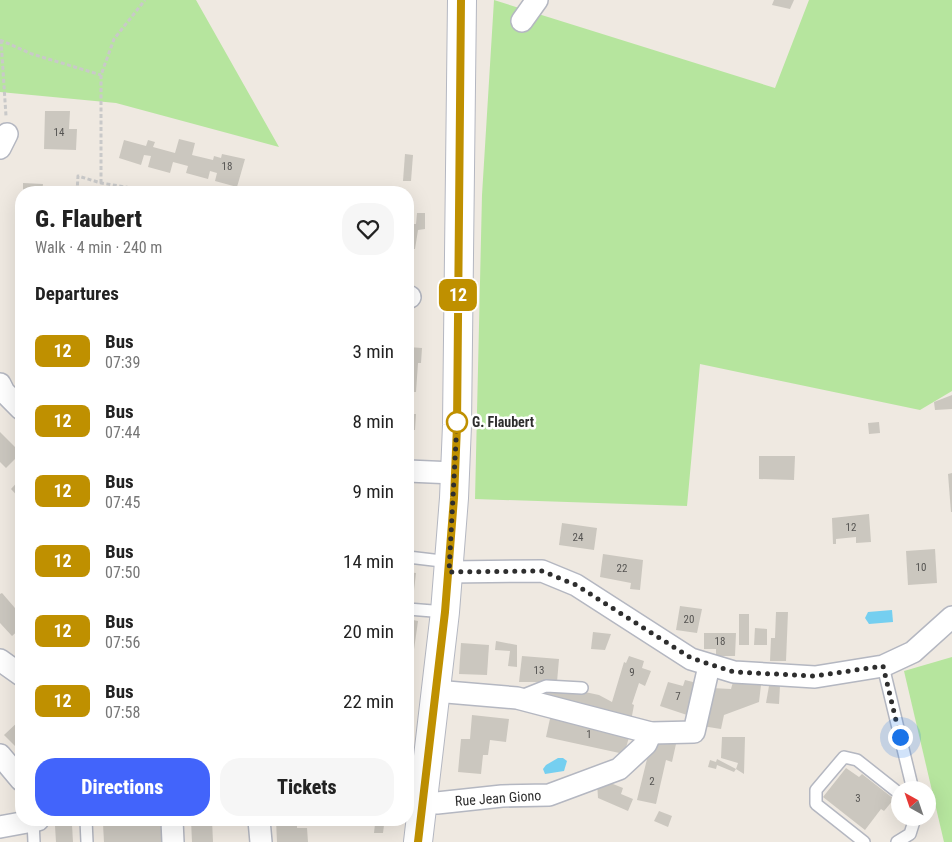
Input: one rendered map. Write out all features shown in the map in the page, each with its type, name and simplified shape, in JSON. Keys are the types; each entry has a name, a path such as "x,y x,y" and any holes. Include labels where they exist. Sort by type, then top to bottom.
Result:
{"main road":[{"path":"418,842 415,802 435,691 445,612 457,426 462,0"}],"street":[{"path":"522,21 538,0"},
{"path":"0,384 4,392 15,403"},
{"path":"414,471 454,473"},
{"path":"449,567 542,571 576,585 691,658 709,666 734,672 815,676 883,666 914,652 952,617"},
{"path":"0,660 15,671"},
{"path":"435,691 517,698 651,733 694,732 709,666"},
{"name":"Rue Jean Giono","path":"415,802 549,795 619,769 646,744 651,733"},
{"path":"0,756 15,773"},
{"path":"0,827 15,824"},
{"path":"172,826 173,842"},
{"path":"260,826 261,842"}],"lane":[{"path":"414,558 449,567"},
{"path":"414,609 445,612"},
{"path":"883,666 912,781"},
{"path":"517,698 546,686 582,688"},
{"path":"864,842 816,804 816,790 844,756 857,760 891,787"},
{"path":"34,842 35,826"},
{"path":"86,826 87,842"},
{"path":"897,842 910,834 912,826"}],"path":[{"path":"101,183 103,90 101,76 114,39 144,0"},
{"path":"3,141 1,40 32,54 101,76"},
{"path":"77,186 78,176 119,186"}],"green space":[{"path":"0,0 196,0 279,147 116,103 0,92"},
{"path":"494,0 775,88 809,0 952,0 952,391 920,410 700,364 687,506 475,499 482,195"},
{"path":"952,657 952,842 944,842 936,808 936,781 930,781 904,671"}],"water":[{"path":"892,610 893,622 869,624 865,618 868,612"},
{"path":"558,758 563,758 567,761 564,771 545,774 543,769 546,765"}],"building":[{"path":"774,0 794,0 790,9 772,5"},
{"path":"45,111 70,111 69,129 77,129 76,150 44,149"},
{"path":"179,139 195,143 192,155 213,160 214,156 221,158 222,154 245,159 237,186 215,181 217,173 210,171 208,179 186,173 188,166 173,162 170,173 148,167 151,156 144,155 141,165 119,158 124,140 146,146 148,140 155,142 153,147 175,153"},
{"path":"405,154 413,155 411,181 403,181"},
{"path":"23,183 43,184 43,186 23,186"},
{"path":"417,213 425,213 425,229 418,230 414,249 414,224 416,224"},
{"path":"414,347 422,348 421,363 418,363 416,392 414,392"},
{"path":"952,395 952,409 935,410 934,402"},
{"path":"414,414 416,414 415,430"},
{"path":"879,422 880,433 869,434 868,423"},
{"path":"0,432 15,447 15,459 6,468 0,462"},
{"path":"759,456 795,456 794,480 759,479"},
{"path":"952,473 952,512 951,512 948,474"},
{"path":"15,485 15,493 11,489"},
{"path":"869,514 871,542 856,543 856,537 836,539 836,544 833,544 832,518"},
{"path":"562,523 597,528 594,550 559,545"},
{"path":"935,549 937,583 908,585 906,551"},
{"path":"603,554 643,560 640,590 630,589 631,583 600,577"},
{"path":"414,573 416,573 414,590"},
{"path":"2,593 15,608 15,633 12,636 0,623 0,594"},
{"path":"680,606 702,609 697,633 676,630"},
{"path":"776,612 788,612 786,661 770,661 771,638 775,638"},
{"path":"739,614 749,614 749,645 739,645"},
{"path":"414,620 418,621 414,650"},
{"path":"755,628 767,629 767,645 754,645"},
{"path":"593,632 611,634 605,650 591,649"},
{"path":"704,633 736,633 735,656 716,656 716,649 704,649"},
{"path":"496,641 517,645 517,667 508,666 510,651 495,650"},
{"path":"461,643 489,645 487,675 459,674"},
{"path":"522,656 559,659 557,682 519,682"},
{"path":"629,656 644,661 642,668 651,671 645,686 639,683 632,704 634,705 631,721 545,703 546,690 585,692 599,695 612,702 624,662 626,663"},
{"path":"685,680 697,683 687,715 660,706 668,682 683,686"},
{"path":"733,682 761,685 759,702 724,715 721,729 702,726 711,688 731,689"},
{"path":"769,686 780,686 779,704 766,703"},
{"path":"551,714 631,731 624,754 546,737"},
{"path":"472,715 509,719 506,742 490,740 488,755 483,755 481,774 458,772 461,739 470,739"},
{"path":"15,725 15,746 4,735"},
{"path":"722,737 745,737 744,774 736,769 738,763 721,758"},
{"path":"663,743 676,744 672,762 666,760 656,804 637,800 648,755 657,745"},
{"path":"717,759 736,769 734,772 717,765 716,769 708,767 710,760 716,762"},
{"path":"846,768 859,777 862,774 891,797 891,803 884,811 881,809 865,830 823,797"},
{"path":"603,780 623,788 621,794 633,799 628,811 598,798 597,782"},
{"path":"659,811 672,816 668,827 654,821"},
{"path":"55,826 72,826 73,842 56,842"},
{"path":"103,826 161,826 163,842 104,842"},
{"path":"191,826 212,826 213,842 192,842"},
{"path":"276,826 307,828 308,842 277,842"},
{"path":"375,826 384,826 383,833 374,833"}],"bus line":[{"name":"12","path":"418,842 445,612 454,498 457,426 461,0"}],"place":[{"name":"G. Flaubert","path":"457,422"}],"route":[{"path":"457,422 449,572 542,571 576,585 691,658 709,666 734,672 815,676 883,666 900,737"}]}
